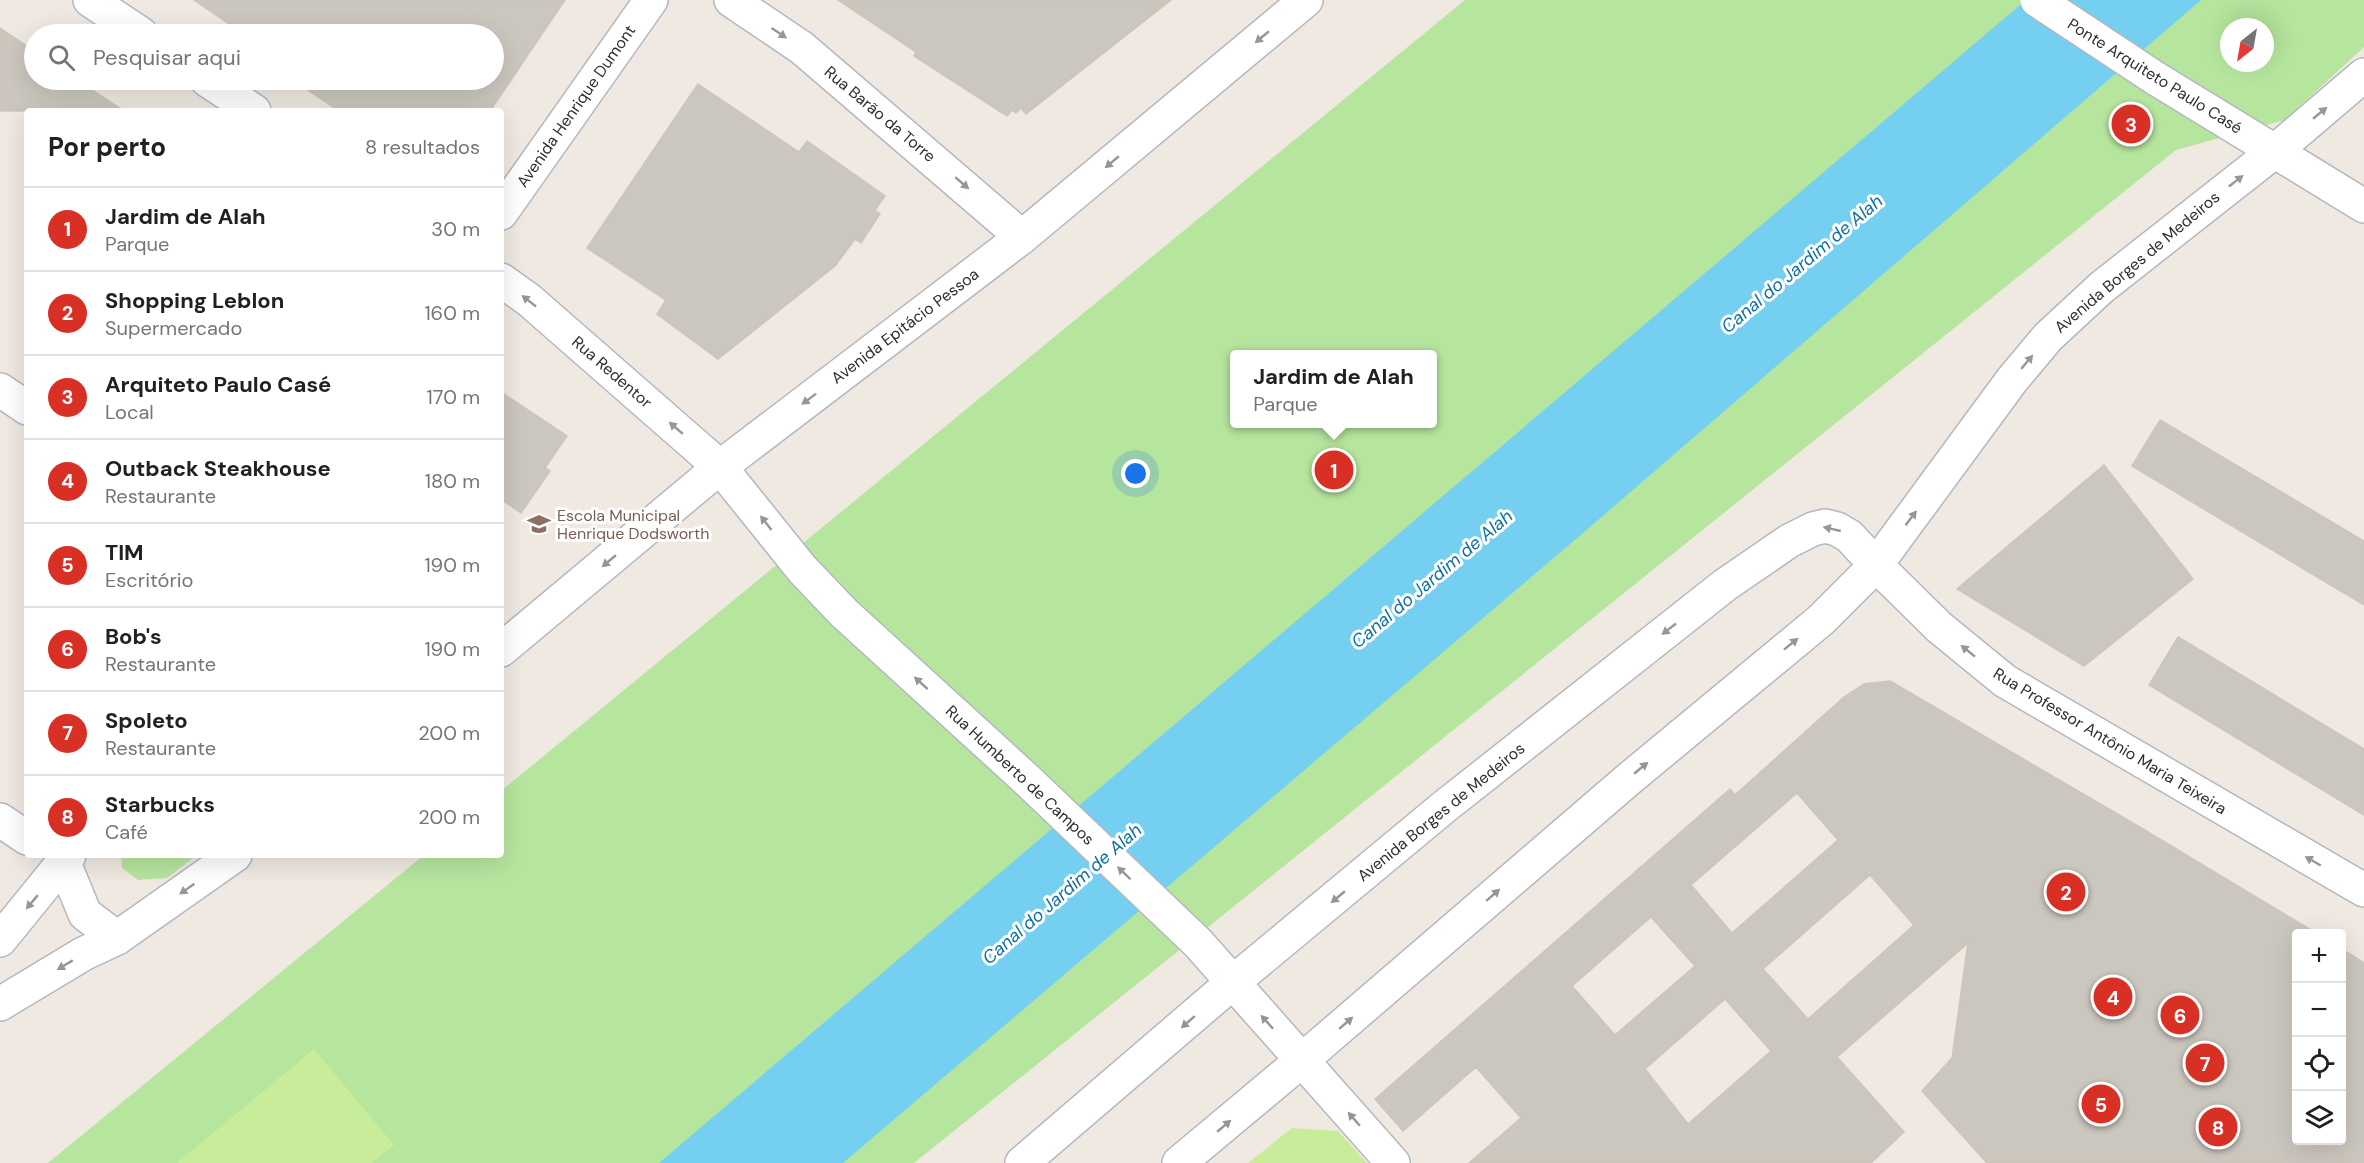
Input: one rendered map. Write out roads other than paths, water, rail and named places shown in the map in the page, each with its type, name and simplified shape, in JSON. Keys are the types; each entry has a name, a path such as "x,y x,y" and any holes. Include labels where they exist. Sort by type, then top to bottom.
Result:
{"street":[{"path":"90,0 126,24"},
{"name":"Avenida Henrique Dumont","path":"504,209 651,0"},
{"name":"Rua Barão da Torre","path":"731,0 802,48 1022,237"},
{"name":"Avenida Epitácio Pessoa","path":"504,647 720,467 1022,237 1306,0"},
{"name":"Ponte Arquiteto Paulo Casé","path":"2037,0 2155,78 2364,206"},
{"name":"Avenida Borges de Medeiros","path":"1179,1163 1621,785 1821,620 1876,565 2012,380 2049,337 2103,287 2275,151 2364,75"},
{"path":"222,90 249,108"},
{"name":"Rua Redentor","path":"504,282 529,300 720,467"},
{"path":"0,390 24,406"},
{"name":"Rua Humberto de Campos","path":"720,467 802,569 832,600 1026,779 1198,944 1393,1163"},
{"name":"Avenida Borges de Medeiros","path":"1022,1163 1232,983 1444,807 1725,585 1789,541 1813,529 1825,526 1837,529 1849,536 1876,565"},
{"name":"Rua Professor Antônio Maria Teixeira","path":"1876,565 1939,627 2005,681 2364,890"},
{"path":"0,820 24,836"},
{"path":"62,858 85,914 117,938"},
{"path":"0,940 62,858"},
{"path":"0,1004 83,954 117,938 231,858"}],"water":[{"name":"Canal do Jardim de Alah","path":"2026,0 2201,0 1583,533 843,1163 659,1163"}],"place":[{"name":"Arquiteto Paulo Casé","path":"2131,124"},
{"name":"Jardim de Alah","path":"1334,470"},
{"name":"Escola Municipal Henrique Dodsworth","path":"539,524"},
{"name":"Shopping Leblon","path":"2066,892"},
{"name":"Outback Steakhouse","path":"2113,997"},
{"name":"Bob's","path":"2180,1015"},
{"name":"Spoleto","path":"2205,1063"},
{"name":"TIM","path":"2101,1104"},
{"name":"Starbucks","path":"2218,1127"}]}
